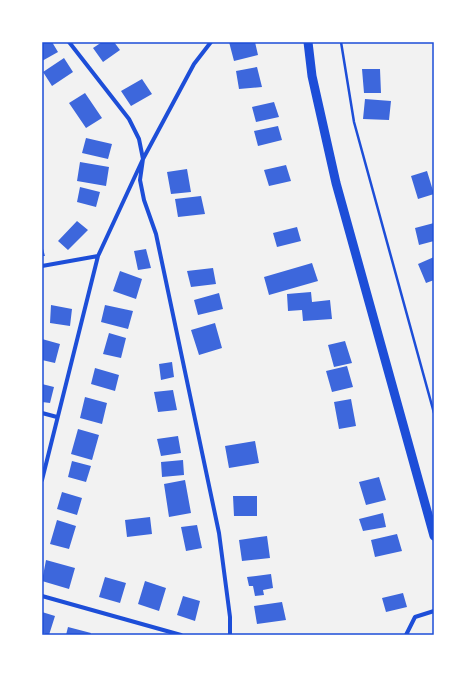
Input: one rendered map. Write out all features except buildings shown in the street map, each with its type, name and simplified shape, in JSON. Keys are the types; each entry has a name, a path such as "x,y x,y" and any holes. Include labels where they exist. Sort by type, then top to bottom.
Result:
{"main road":[{"path":"308,42 312,76 336,183 434,536"}],"street":[{"path":"69,42 129,119 139,139 143,159 140,180 144,200 156,234 218,533 230,617 230,635"},
{"path":"42,480 98,256 143,159 194,64 211,42"},
{"path":"42,266 98,256"},
{"path":"42,413 58,417"},
{"path":"42,596 181,635"},
{"path":"406,635 415,617 434,611"}],"path":[{"path":"341,42 354,122 434,413"}]}
